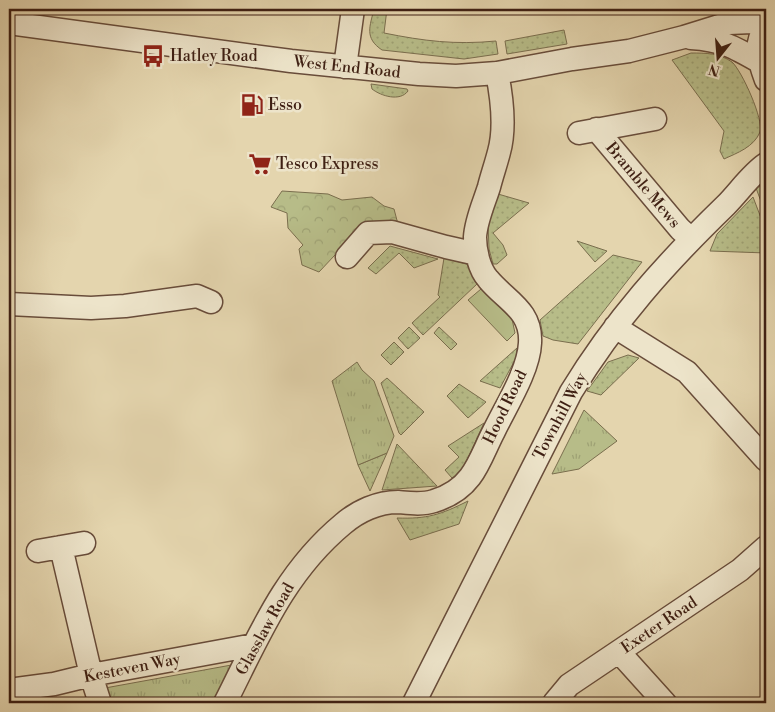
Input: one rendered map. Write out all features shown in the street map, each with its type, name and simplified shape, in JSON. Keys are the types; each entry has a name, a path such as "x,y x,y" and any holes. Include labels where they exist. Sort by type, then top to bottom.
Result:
{"street":[{"path":"345,67 353,9"},
{"name":"West End Road","path":"9,23 345,67 456,76 497,73 572,59 630,51 729,23 757,23 766,27"},
{"path":"763,71 757,49 759,40 766,27"},
{"name":"West End Road","path":"684,37 714,40 728,44 763,71"},
{"name":"Hood Road","path":"380,504 432,502 451,494 463,485 477,466 525,367 530,342 530,328 524,313 487,278 477,254 475,237 500,150 502,97 497,73"},
{"name":"Bramble Mews","path":"655,119 588,131 691,239"},
{"name":"Townhill Way","path":"414,703 571,392 589,362 651,281 765,163"},
{"path":"346,257 368,233 392,232 477,254"},
{"path":"9,304 91,308 124,306 197,296 211,302"},
{"path":"615,327 687,372 766,460"},
{"name":"Glasslaw Road","path":"226,703 277,601 297,571 319,546 345,522 361,511 380,504"},
{"path":"38,551 84,543"},
{"path":"61,547 91,675 100,703"},
{"name":"Exeter Road","path":"554,703 569,685 740,570 766,547"},
{"name":"Kesteven Way","path":"9,690 54,684 91,675 254,644"},
{"path":"619,652 664,703"}],"green space":[{"path":"374,9 387,9 384,33 467,43 496,41 498,54 464,59 382,50 373,41 370,31"},
{"path":"564,30 567,44 507,54 505,41"},
{"path":"691,53 717,55 732,62 741,75 756,107 760,132 754,142 745,149 724,159 720,151 724,131 672,60"},
{"path":"371,84 407,89 408,91 400,96 390,97 376,92 372,89"},
{"path":"766,179 766,215 756,188"},
{"path":"282,191 328,194 342,200 372,197 384,206 394,209 399,228 381,229 366,222 319,272 302,265 299,249 303,245 288,228 287,213 271,207"},
{"path":"498,194 529,203 493,233 503,245 507,255 497,264 493,264 489,249 488,223"},
{"path":"753,197 766,231 766,253 710,251 717,234"},
{"path":"577,241 607,251 595,262"},
{"path":"390,246 438,259 414,268 399,253 376,274 368,268"},
{"path":"613,255 642,262 578,344 553,340 543,336 540,320"},
{"path":"444,258 467,264 477,284 423,335 412,323 440,297 438,295"},
{"path":"481,289 512,319 515,333 507,341 468,300"},
{"path":"409,327 420,338 408,349 398,338"},
{"path":"439,327 457,344 451,350 434,333"},
{"path":"394,342 404,352 391,365 381,355"},
{"path":"517,348 516,358 500,388 480,381"},
{"path":"628,355 639,358 601,395 587,391 608,362"},
{"path":"357,362 362,370 374,381 394,436 387,453 358,465 332,381"},
{"path":"387,378 424,412 401,435 381,383"},
{"path":"459,384 486,402 468,418 447,396"},
{"path":"584,410 617,441 579,469 552,474"},
{"path":"484,423 462,471 452,478 445,470 459,457 448,446"},
{"path":"397,444 437,486 382,490"},
{"path":"387,453 370,491 358,465"},
{"path":"468,501 459,524 410,540 397,518 417,518 433,515"},
{"path":"237,664 218,703 110,703 105,688"}],"place":[{"name":"Hatley Road","path":"153,56"},
{"name":"Esso","path":"252,105"},
{"name":"Tesco Express","path":"260,164"}]}
